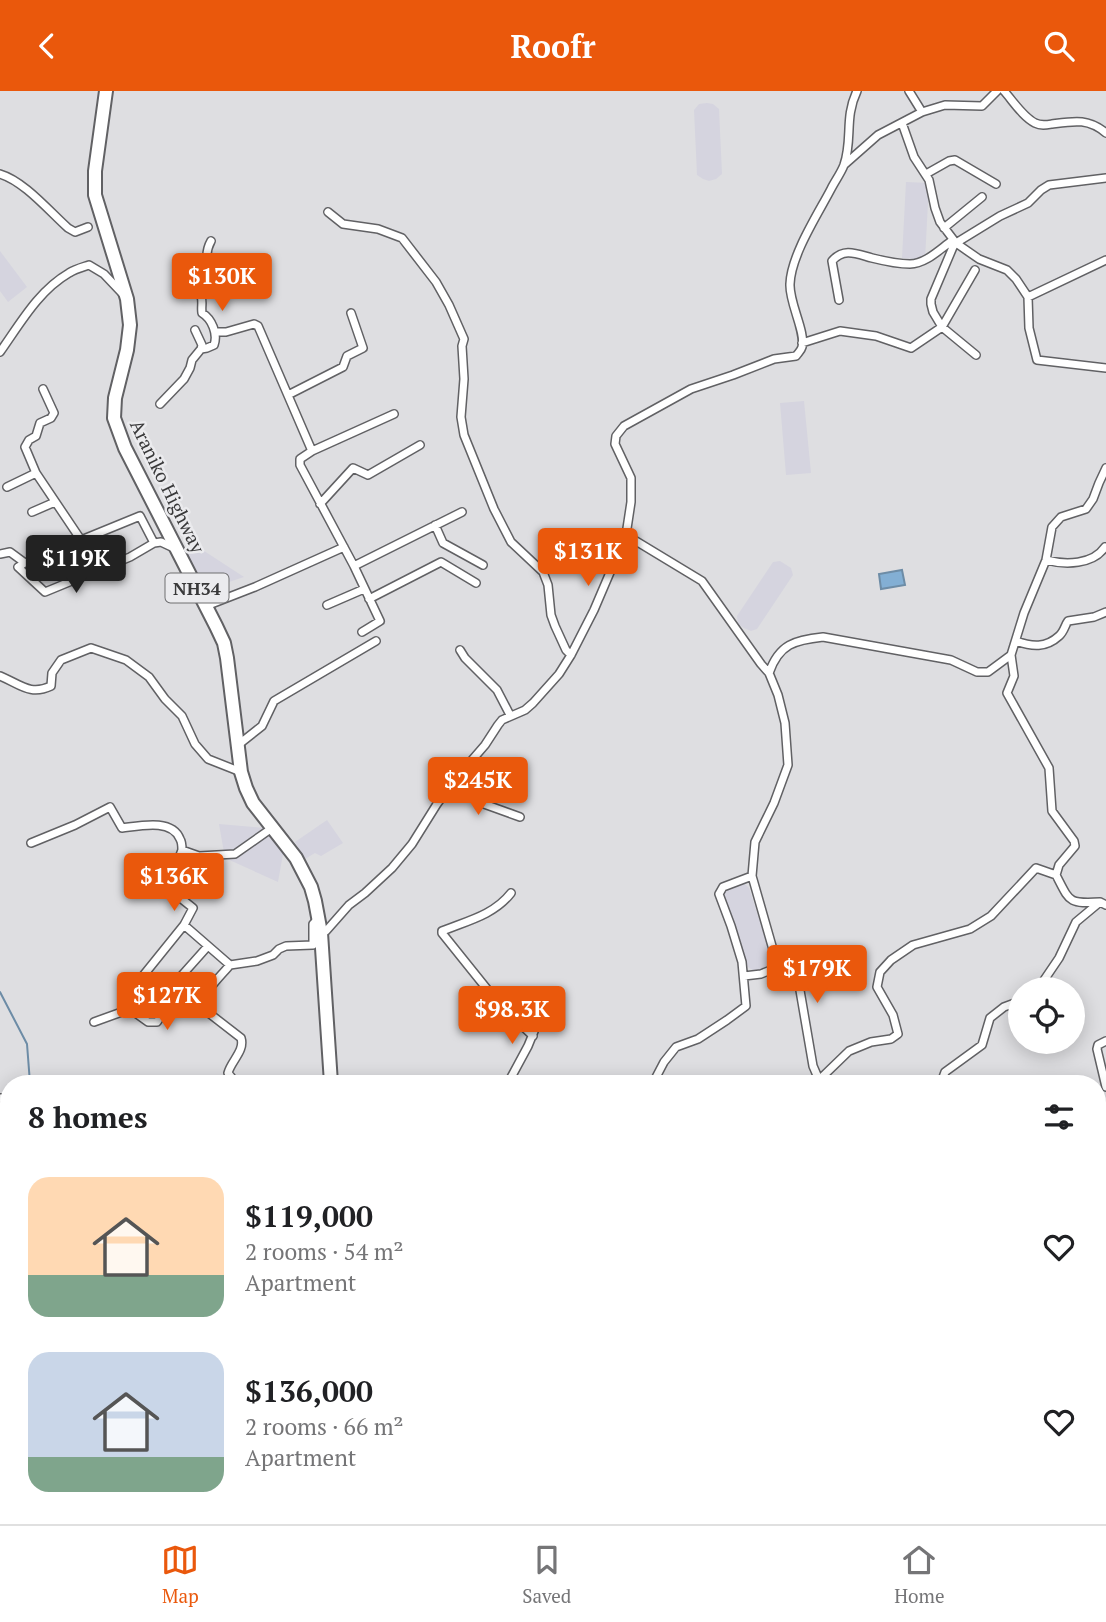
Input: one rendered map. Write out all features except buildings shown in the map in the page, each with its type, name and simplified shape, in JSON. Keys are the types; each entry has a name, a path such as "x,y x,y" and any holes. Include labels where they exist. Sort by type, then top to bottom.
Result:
{"highway":[{"name":"Araniko Highway","path":"106,91 95,171 95,195 130,313 129,336 115,398 114,418 125,448 224,643 246,788 253,803 301,867 310,887 321,927 330,1075"}],"street":[{"path":"230,1075 229,1069 242,1047 241,1038 201,1007 202,1000 211,987 230,965 257,961 286,946 313,945 313,924 316,921 326,931 349,905 392,868 412,844 453,782 485,745 502,720 525,710 533,703 572,655 626,535 631,478 615,444 616,436 624,426 691,389 774,359 796,356 802,347 801,332 791,300 790,282 807,233 844,166 851,104 858,91"},
{"path":"909,91 922,112"},
{"path":"844,166 878,135 922,112 945,105 982,106 997,91"},
{"path":"1003,91 1033,123 1043,126 1087,122 1106,133"},
{"path":"902,123 914,157 929,180 934,208 944,229 954,242 979,259 1007,270 1028,297 1029,328 1037,360 1106,368"},
{"path":"926,174 955,160 996,184"},
{"path":"0,174 20,184 68,228 75,232 88,227"},
{"path":"839,300 832,261 841,253 851,252 911,264 921,263 1000,216 1028,203 1049,185 1106,178"},
{"path":"944,229 982,197"},
{"path":"328,212 343,224 378,229 401,238 443,293 464,339 461,417 464,435 494,509 511,542 538,566 546,578 555,627 566,650 572,655"},
{"path":"160,404 184,379 192,360 201,349 214,345 217,337 208,317 201,309 201,296 208,292 212,285 206,261 211,241"},
{"path":"954,242 931,299 933,312 942,327 976,355"},
{"path":"1028,297 1106,260"},
{"path":"0,352 32,306 50,287 69,273 89,265 104,274 127,299"},
{"path":"802,343 840,331 876,336 911,348 942,327 975,270"},
{"path":"288,395 343,367 348,356 363,348 351,313"},
{"path":"215,333 254,324 258,326 312,451"},
{"path":"195,330 201,349"},
{"path":"43,389 54,413 51,418 40,423 36,436 29,440 25,447 36,473 81,540"},
{"path":"362,632 380,621 300,465 300,459 394,414"},
{"path":"320,504 353,468 368,475 420,445"},
{"path":"1056,875 1059,865 1075,846 1074,841 1052,811 1049,768 1007,693 1014,676 1011,655 1024,613 1046,560 1052,527 1061,517 1086,509 1106,468"},
{"path":"7,487 36,473"},
{"path":"32,512 55,502"},
{"path":"354,566 461,512"},
{"path":"154,543 140,516 18,567 45,593 130,557 154,543 161,542 178,550"},
{"path":"435,525 443,543 484,565"},
{"path":"626,535 702,581 769,674 778,695 785,723 788,765 775,803 755,842 752,876 778,967 761,974 744,976"},
{"path":"206,605 255,587 344,547"},
{"path":"1046,560 1061,564 1080,562 1099,555 1105,547"},
{"path":"0,554 10,552 25,563"},
{"path":"369,599 441,562 475,583"},
{"path":"327,605 364,589"},
{"path":"1016,641 1035,647 1057,638 1068,621 1106,612"},
{"path":"769,674 780,651 790,643 823,637 951,660 977,672 988,672 1011,655"},
{"path":"238,745 262,726 274,701 376,641"},
{"path":"0,676 25,688 41,691 51,686 52,673 61,660 91,648 127,660 149,677 181,716 195,744 208,759 242,772"},
{"path":"460,650 497,691 510,715"},
{"path":"453,782 484,804 520,817"},
{"path":"31,843 110,807 122,828 164,825 174,830 180,838 182,850 173,874 173,892 193,908 184,925 138,982 165,1010 157,1022 148,1022 130,1009 93,1022"},
{"path":"182,850 199,856 235,853 272,828"},
{"path":"826,1075 849,1051 871,1042 891,1039 898,1034 893,1015 877,988 880,972 891,960 913,945 970,929 990,916 1037,868 1056,875 1069,899 1074,902 1103,903"},
{"path":"657,1075 676,1047 698,1039 746,1006 742,963 719,894 723,887 752,876"},
{"path":"511,893 495,909 442,933 499,1004 533,1036"},
{"path":"1046,977 1059,958 1076,922 1103,903"},
{"path":"184,925 230,965"},
{"path":"158,1002 208,946"},
{"path":"777,958 797,973 816,1075"},
{"path":"943,1075 982,1045 990,1018 1008,1005"},
{"path":"512,1075 539,1019"},
{"path":"1103,1075 1097,1049 1098,1045 1106,1041"}],"shaded area":[{"path":"707,103 719,109 722,174 709,181 697,175 694,110 699,104"},
{"path":"906,182 929,183 925,260 902,258"},
{"path":"0,251 27,287 8,302 0,291"},
{"path":"804,401 811,473 786,475 780,403"},
{"path":"198,547 244,577 202,591 183,551"},
{"path":"780,561 791,568 793,575 757,629 751,631 744,628 738,624 737,616 773,562"},
{"path":"327,820 343,843 321,856 315,853 305,859 295,842"},
{"path":"219,824 264,828 283,854 278,882 225,858"},
{"path":"743,882 749,888 773,961 770,967 762,971 754,971 748,967 724,893 729,887"}],"water":[{"path":"902,570 905,585 881,589 879,574"}],"waterway":[{"path":"0,992 27,1044 29,1075"}]}
